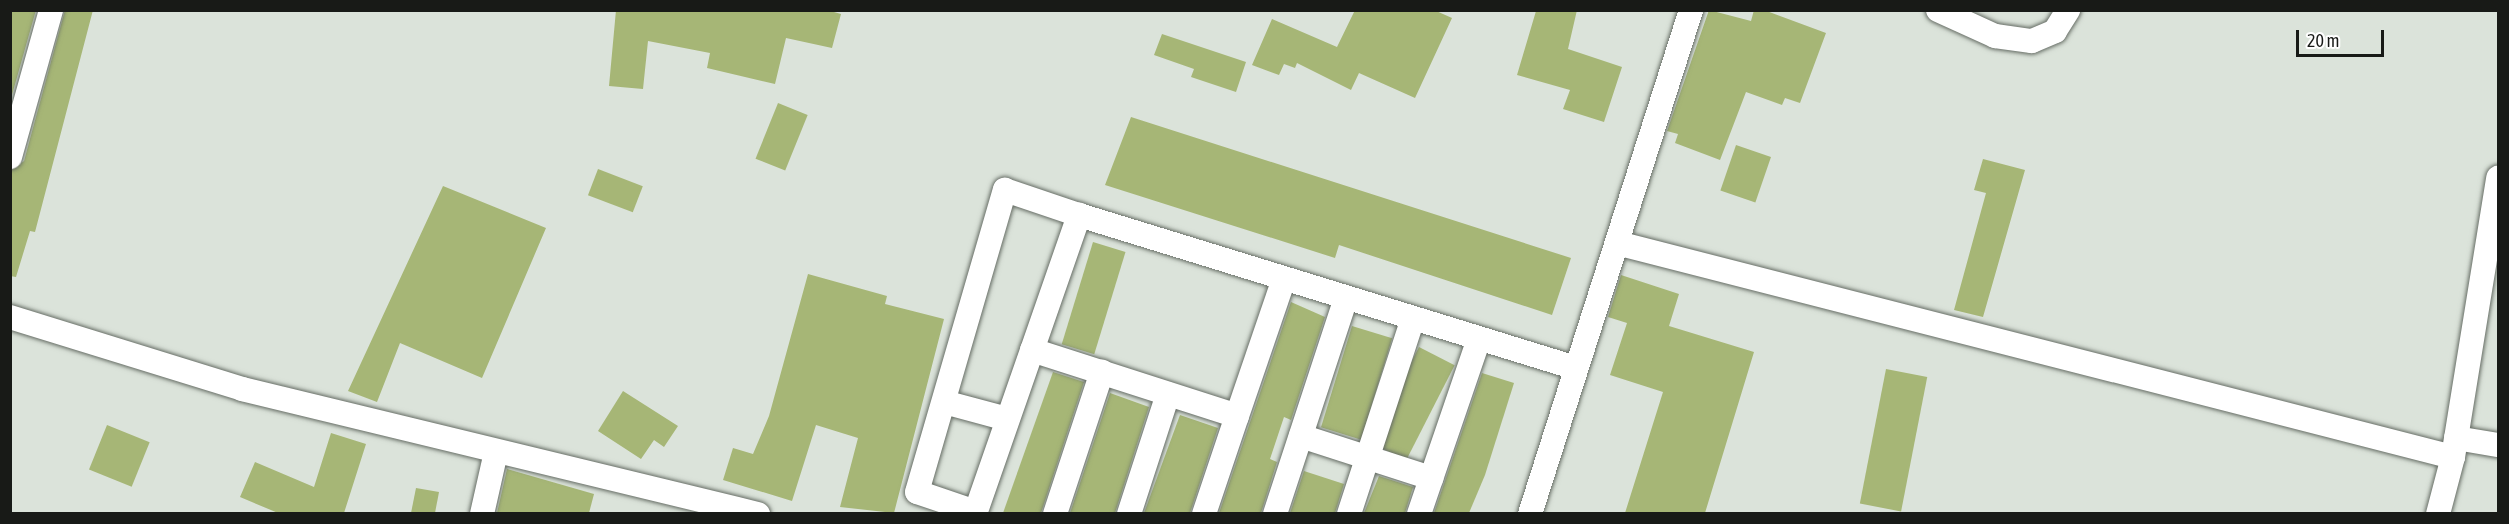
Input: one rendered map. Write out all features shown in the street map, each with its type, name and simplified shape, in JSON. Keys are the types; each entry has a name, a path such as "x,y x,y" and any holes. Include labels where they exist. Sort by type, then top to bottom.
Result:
{"street":[{"path":"10,157 51,10"},
{"path":"1530,513 1691,10"},
{"path":"1938,10 1995,36 2032,41 2055,31 2068,10"},
{"path":"2438,513 2455,448 2499,178"},
{"path":"1079,215 975,513 917,492 1005,190 1284,279 1576,368"},
{"path":"1617,243 2455,448 2499,445"},
{"path":"1204,513 1284,279"},
{"path":"1275,513 1346,298"},
{"path":"10,317 242,389 496,452 758,513"},
{"path":"1349,513 1413,318"},
{"path":"1419,513 1479,339"},
{"path":"1032,350 1236,416"},
{"path":"1055,513 1102,372"},
{"path":"1130,513 1168,394"},
{"path":"944,402 1008,419"},
{"path":"1301,436 1367,460 1431,478"},
{"path":"482,513 496,452"}],"building":[{"path":"10,10 36,10 10,102"},
{"path":"65,10 93,10 35,232 30,231 16,277 10,276 10,171 24,161"},
{"path":"616,10 827,10 841,14 832,48 786,38 775,84 707,68 710,53 648,41 643,89 609,86"},
{"path":"1355,10 1434,10 1452,18 1415,98 1359,73 1351,90 1297,63 1295,68 1284,64 1279,75 1252,65 1272,19 1337,47"},
{"path":"1577,10 1568,49 1622,67 1604,122 1563,109 1570,90 1517,75 1536,11"},
{"path":"1709,10 1751,21 1754,10 1764,10 1826,33 1800,103 1785,98 1782,105 1746,92 1720,160 1675,143 1678,134 1667,131"},
{"path":"1162,34 1246,62 1236,92 1191,77 1194,69 1154,55"},
{"path":"778,103 808,115 785,171 756,159"},
{"path":"1131,117 1571,258 1552,315 1339,245 1335,258 1105,185"},
{"path":"1736,145 1771,157 1755,202 1720,190"},
{"path":"1983,159 2025,170 1983,317 1954,310 1986,193 1974,190"},
{"path":"598,169 643,186 633,212 588,195"},
{"path":"443,186 546,228 482,378 400,343 377,402 348,391"},
{"path":"1093,242 1126,252 1094,354 1062,344"},
{"path":"808,274 887,296 885,304 944,319 894,513 840,507 858,438 816,425 792,501 723,480 733,448 753,454 769,416"},
{"path":"1621,275 1679,294 1669,326 1754,352 1705,513 1625,513 1663,392 1610,375 1627,323 1608,317"},
{"path":"1291,302 1325,317 1291,420 1284,417 1270,459 1277,462 1261,513 1219,513"},
{"path":"1352,326 1392,338 1361,440 1321,427"},
{"path":"1419,347 1455,365 1406,460 1370,442"},
{"path":"1886,369 1927,377 1901,511 1860,503"},
{"path":"1053,372 1084,382 1041,513 1003,513"},
{"path":"1482,373 1514,383 1485,475 1469,513 1434,513"},
{"path":"623,391 678,426 664,447 654,440 641,459 598,431"},
{"path":"1110,393 1149,407 1115,513 1070,513"},
{"path":"1180,415 1218,428 1190,513 1144,513"},
{"path":"107,425 150,442 132,487 89,470"},
{"path":"331,433 366,444 344,513 278,513 240,497 255,462 314,487"},
{"path":"507,469 594,494 589,513 497,513"},
{"path":"1304,471 1344,484 1335,513 1290,513"},
{"path":"1379,476 1413,487 1405,513 1364,513"},
{"path":"416,488 439,492 435,513 411,513"}]}
